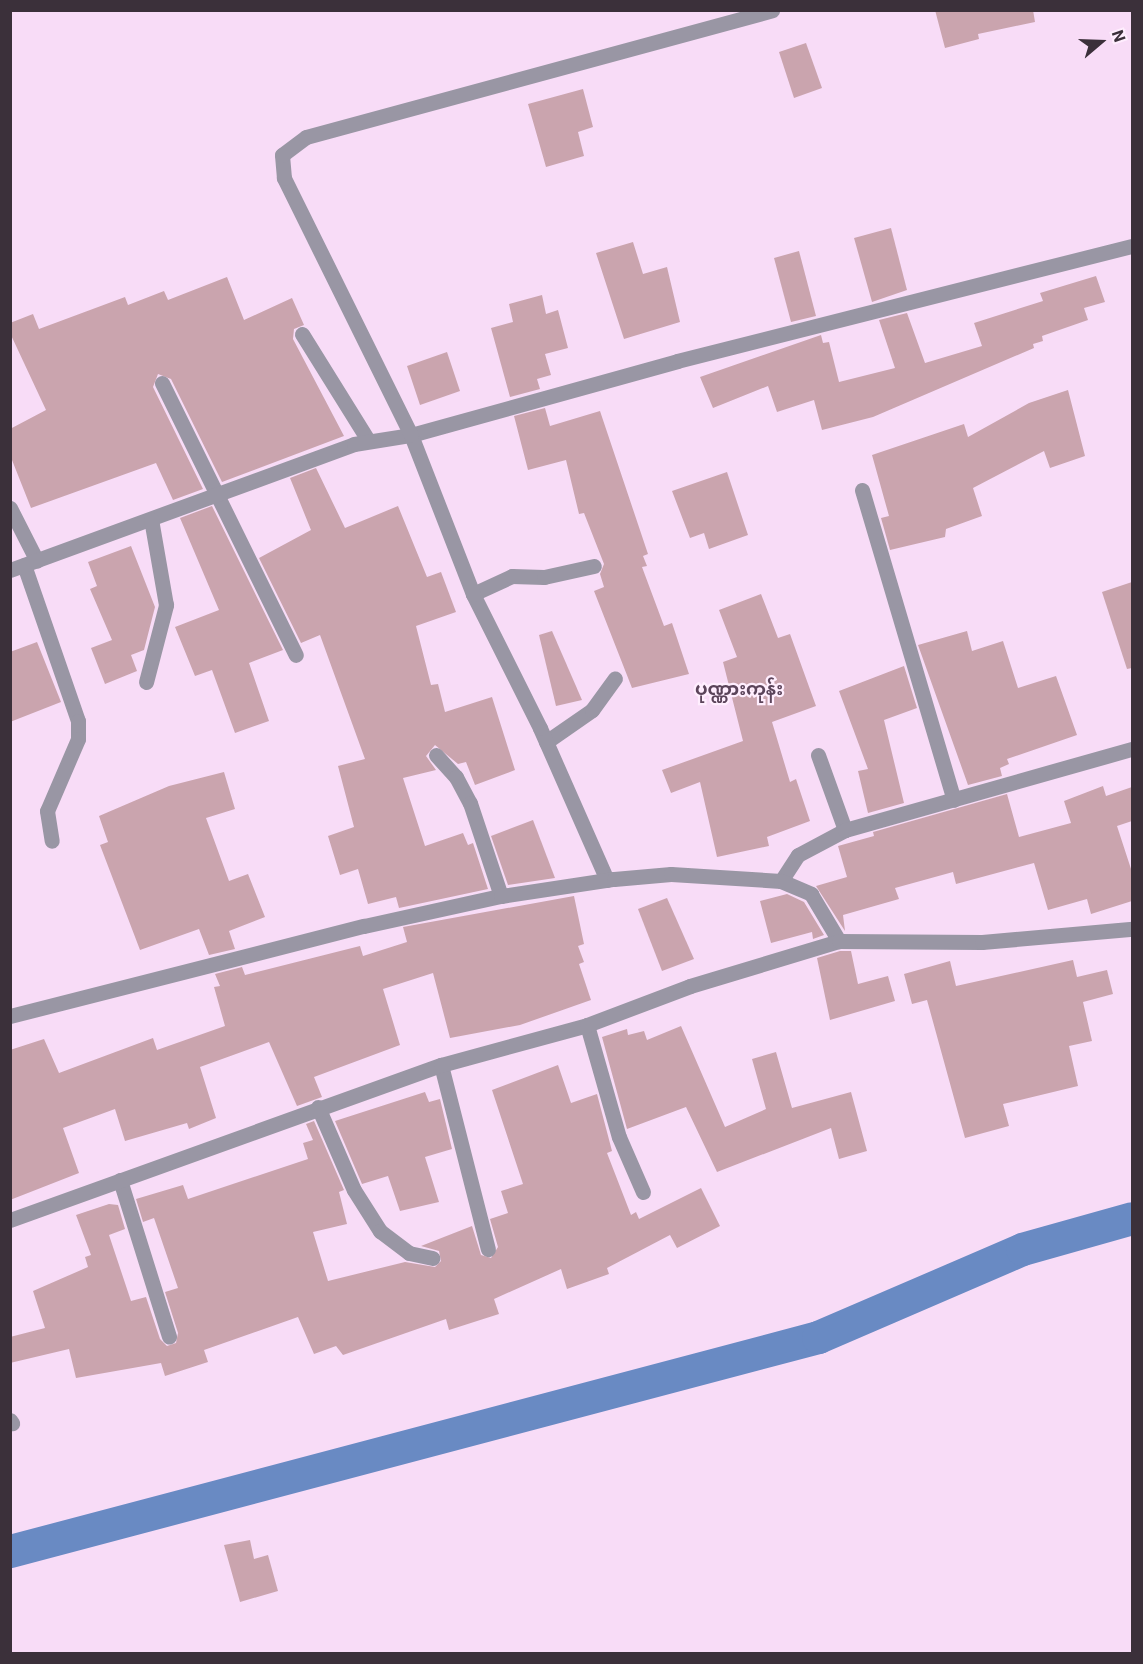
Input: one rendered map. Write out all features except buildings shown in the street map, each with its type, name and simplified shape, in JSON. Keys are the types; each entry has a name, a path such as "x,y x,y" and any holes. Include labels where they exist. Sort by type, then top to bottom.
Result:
{"street":[{"path":"606,880 546,742 473,594 411,435 284,178 282,155 306,137 772,10"},
{"path":"24,565 368,440 411,435 677,361 1132,246"},
{"path":"302,334 368,440"},
{"path":"162,382 214,495 296,655"},
{"path":"862,490 954,800"},
{"path":"10,508 24,565 78,720 78,739 47,811 52,841"},
{"path":"146,682 166,605 151,519"},
{"path":"473,594 512,576 544,577 594,566"},
{"path":"546,742 592,710 615,678"},
{"path":"781,881 785,868 808,846 845,830 1132,749"},
{"path":"436,754 456,777 470,803 501,896"},
{"path":"818,755 845,830"},
{"path":"10,1017 501,896 606,880 671,874 781,881 811,894 839,941"},
{"path":"10,1220 318,1107 441,1065 587,1025 690,986 839,941 982,942 1132,929"},
{"path":"587,1025 619,1137 643,1192"},
{"path":"441,1065 488,1249"},
{"path":"318,1107 354,1190 380,1231 409,1253 432,1258"},
{"path":"120,1180 169,1336"}],"waterway":[{"path":"10,1551 818,1337 1022,1249 1132,1218"}],"district":[{"name":"ပုဏ္ဏားကုန်း","path":"739,689"}]}
